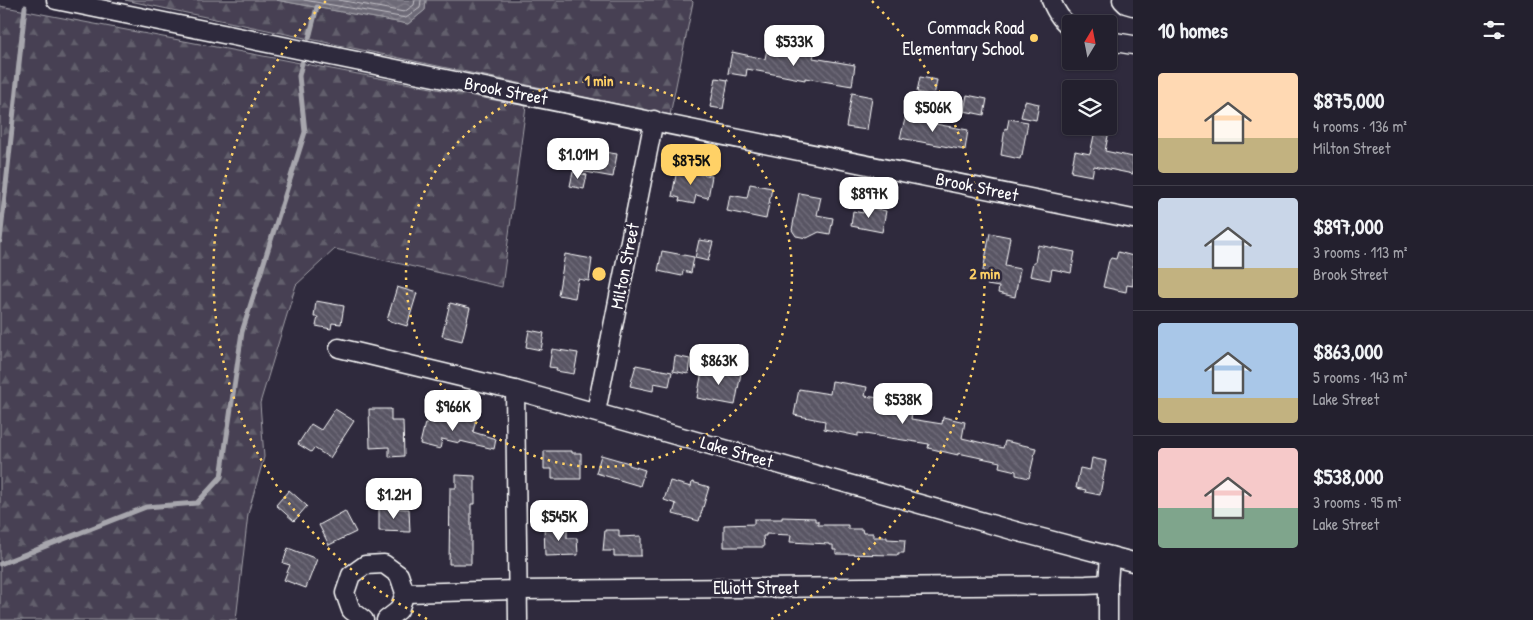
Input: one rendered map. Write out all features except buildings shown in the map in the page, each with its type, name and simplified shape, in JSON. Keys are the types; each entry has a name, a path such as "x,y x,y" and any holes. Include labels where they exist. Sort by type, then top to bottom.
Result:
{"street":[{"name":"Brook Street","path":"56,0 654,120 1133,219"},
{"path":"1050,0 1054,10 1062,19"},
{"path":"1122,0 1126,4 1133,6"},
{"path":"1118,42 1133,45"},
{"name":"Milton Street","path":"596,412 654,120"},
{"name":"Lake Street","path":"339,348 515,390 1019,532 1133,562"},
{"path":"515,390 518,620"},
{"path":"1108,620 1110,556"},
{"path":"364,620 351,610 345,593 351,575 366,564 384,564 399,575 405,593 399,610 386,620"},
{"name":"Elliott Street","path":"405,593 518,590 1108,584"}],"green space":[{"path":"125,0 276,0 408,24 425,10 426,0 691,0 693,2 670,115"},
{"path":"0,6 526,106 502,287 335,249 296,285 260,403 264,457 248,514 236,620 0,620"}],"water":[{"path":"276,0 426,0 425,10 408,24"}],"waterway":[{"path":"0,241 25,7"},
{"path":"309,38 317,7"},
{"path":"0,564 146,507 197,503 221,477 242,332 305,132 299,76 302,63"}],"place":[{"name":"Commack Road Elementary School","path":"1034,38"}]}
